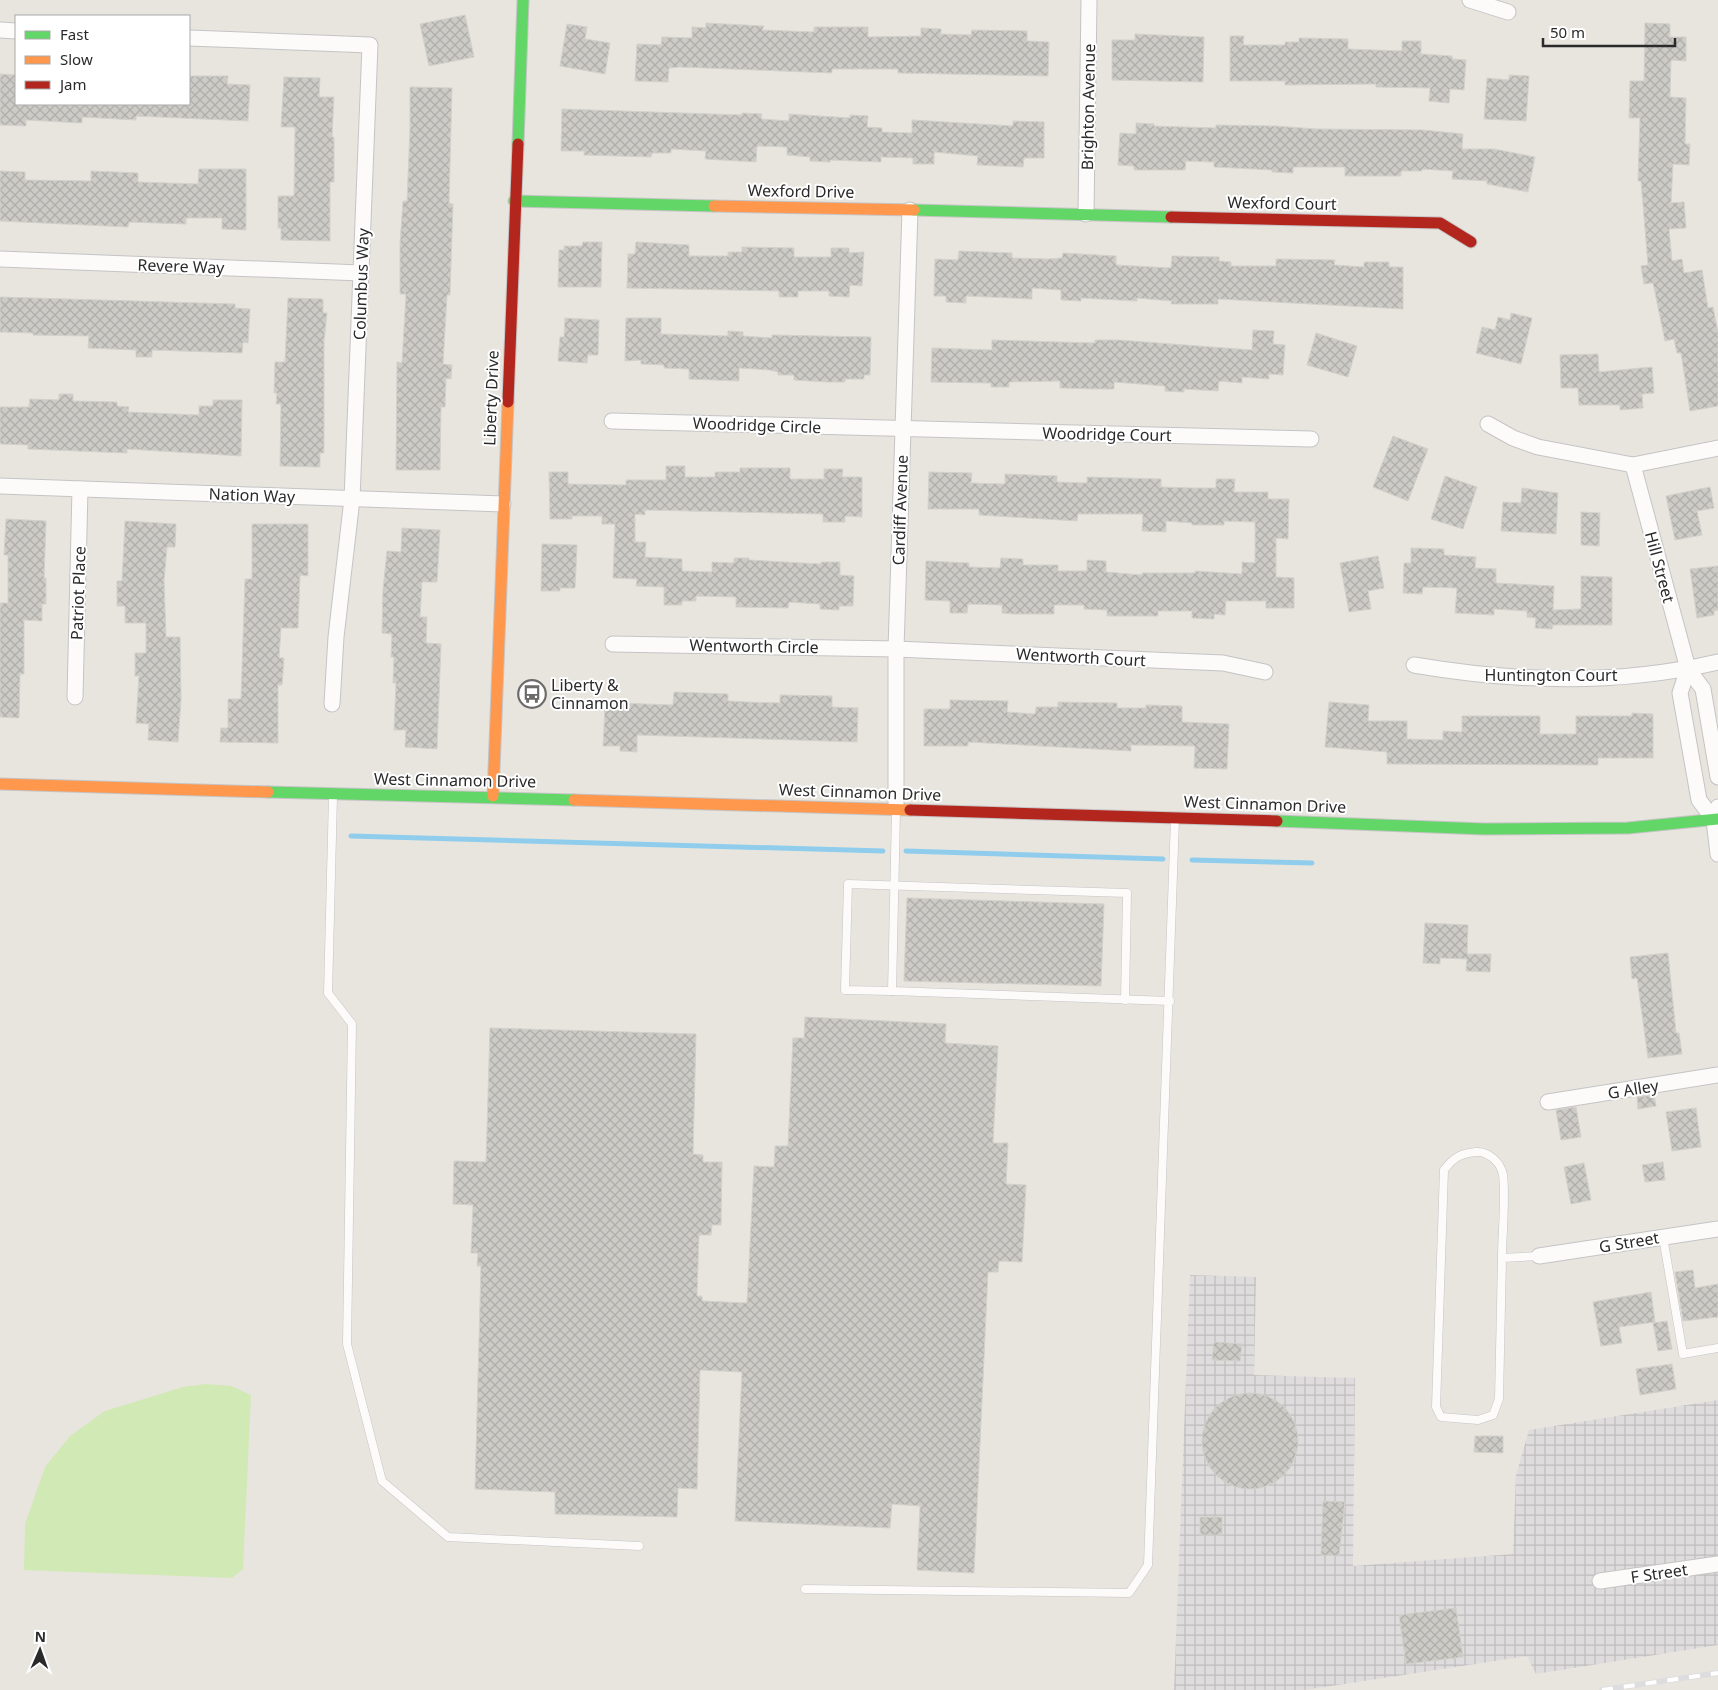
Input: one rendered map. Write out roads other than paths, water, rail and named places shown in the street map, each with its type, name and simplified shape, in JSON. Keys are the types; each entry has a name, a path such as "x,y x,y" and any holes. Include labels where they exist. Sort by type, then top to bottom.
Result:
{"street":[{"name":"Liberty Drive","path":"493,796 523,0"},
{"name":"Brighton Avenue","path":"1086,214 1090,0"},
{"path":"1470,0 1508,12"},
{"path":"0,30 15,31"},
{"name":"Columbus Way","path":"190,38 370,45 352,499 336,636 332,704"},
{"name":"Wexford Drive","path":"514,201 1086,214"},
{"name":"Cardiff Avenue","path":"896,809 896,649 910,210"},
{"name":"Wexford Court","path":"1086,214 1440,223 1471,242"},
{"name":"Revere Way","path":"0,259 361,273"},
{"name":"Woodridge Circle","path":"612,421 903,429"},
{"path":"1488,424 1513,438 1538,447 1633,465 1718,448"},
{"name":"Woodridge Court","path":"903,429 1311,439"},
{"name":"Hill Street","path":"1633,465 1688,669 1703,689 1718,777"},
{"name":"Nation Way","path":"0,486 503,504"},
{"name":"Patriot Place","path":"75,697 80,489"},
{"name":"Wentworth Circle","path":"613,644 896,649"},
{"name":"Wentworth Court","path":"896,649 1223,663 1265,672"},
{"name":"Huntington Court","path":"1414,665 1471,674 1542,678 1613,676 1688,669 1718,662"},
{"path":"1688,669 1680,693 1699,800 1717,815 1718,854"},
{"name":"West Cinnamon Drive","path":"0,784 333,794 493,796 1555,830 1628,828 1717,815"},
{"name":"G Alley","path":"1548,1102 1718,1075"},
{"name":"G Street","path":"1539,1256 1718,1229"},
{"name":"F Street","path":"1600,1581 1718,1564"}],"lane":[{"path":"333,794 328,993 352,1024 346,1344 382,1481 448,1537 639,1546"},
{"path":"892,992 896,809"},
{"path":"805,1589 1129,1593 1148,1565 1170,1002 1175,817"},
{"path":"1125,1000 1127,893 848,884 846,990 1170,1002"},
{"path":"1467,1152 1484,1152 1498,1162 1503,1175 1502,1258 1499,1399 1493,1415 1478,1420 1441,1417 1436,1407 1444,1170 1452,1158 1467,1152"},
{"path":"1663,1237 1683,1354 1718,1348"},
{"path":"1502,1258 1539,1256"}],"waterway":[{"path":"351,836 883,851"},
{"path":"906,851 1163,859"},
{"path":"1192,860 1312,863"}],"railway":[{"path":"1602,1690 1718,1673"}],"place":[{"name":"Liberty & Cinnamon","path":"532,694"}]}
